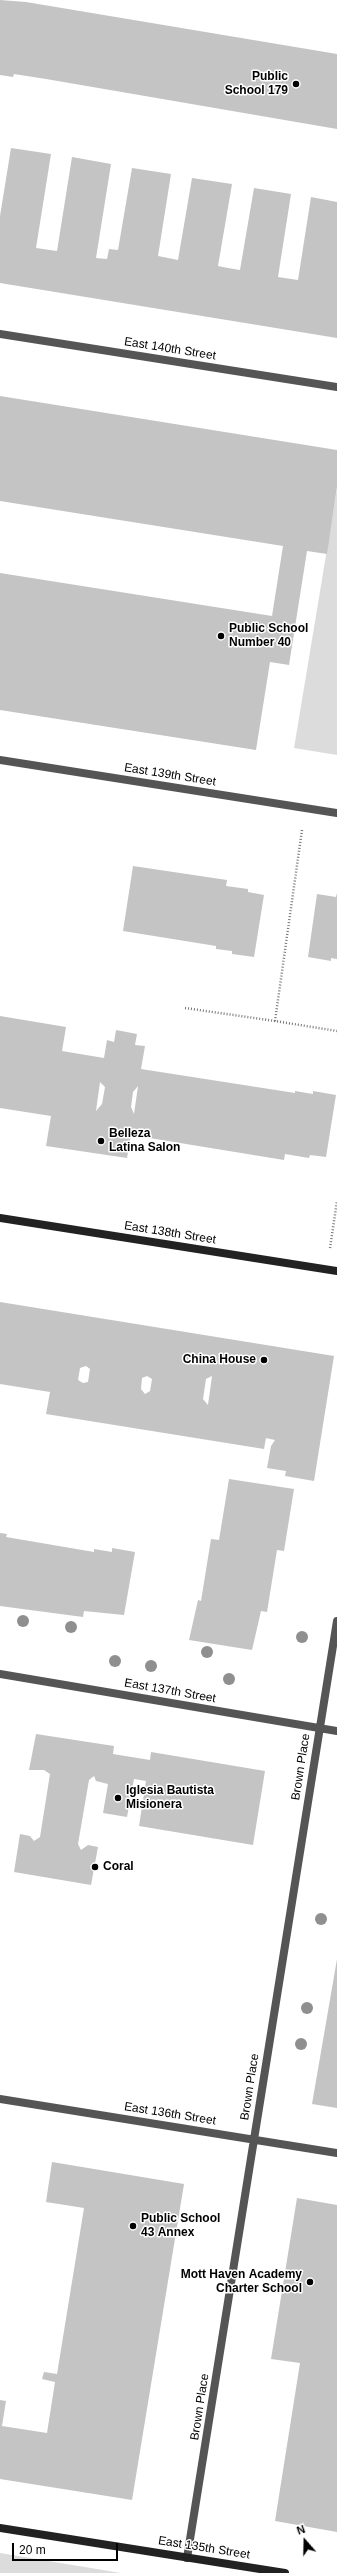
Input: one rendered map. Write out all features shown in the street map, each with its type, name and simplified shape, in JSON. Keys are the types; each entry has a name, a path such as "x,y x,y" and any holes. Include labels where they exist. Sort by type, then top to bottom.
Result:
{"main road":[{"name":"East 138th Street","path":"0,1218 337,1271"},
{"name":"East 135th Street","path":"0,2528 285,2573"}],"street":[{"name":"East 140th Street","path":"0,334 337,387"},
{"name":"East 139th Street","path":"0,760 337,813"},
{"name":"Brown Place","path":"187,2558 337,1621"},
{"name":"East 137th Street","path":"0,1674 337,1731"},
{"name":"East 136th Street","path":"0,2099 337,2153"}],"path":[{"path":"275,1020 305,808"},
{"path":"185,1008 275,1020 337,1031"},
{"path":"327,1270 337,1201"}],"shaded area":[{"path":"337,489 337,755 294,748"},
{"path":"0,2553 121,2573 0,2573"}],"building":[{"path":"0,0 26,2 337,54 337,129 46,79 14,74 13,77 0,75"},
{"path":"11,148 51,154 36,248 57,251 72,157 111,164 96,258 107,259 109,249 118,250 132,168 171,174 158,256 178,260 192,178 232,184 218,266 240,270 254,188 291,194 278,277 298,280 311,197 337,202 337,338 0,283 0,216"},
{"path":"0,396 337,450 337,487 327,554 307,551 289,665 270,662 256,750 0,710 0,573 272,616 283,546 0,501"},
{"path":"133,866 227,880 226,886 248,889 248,892 264,895 254,957 232,954 232,951 216,949 216,946 123,931"},
{"path":"337,893 337,959 331,958 331,961 308,957 317,894 336,897"},
{"path":"0,1016 66,1027 62,1051 104,1058 107,1040 114,1042 116,1030 137,1034 135,1045 145,1046 141,1069 295,1093 295,1091 313,1094 313,1091 336,1095 326,1157 310,1155 309,1158 285,1154 284,1160 131,1135 127,1158 46,1146 51,1116 0,1108","holes":["100,1082 105,1087 102,1104 96,1111","138,1086 134,1114 131,1107 133,1092"]},
{"path":"0,1302 334,1356 314,1481 285,1476 286,1471 267,1468 271,1446 275,1440 266,1438 264,1449 46,1414 50,1392 0,1384","holes":["86,1366 90,1369 88,1382 83,1383 78,1380 80,1368","147,1376 152,1379 150,1391 145,1394 141,1389 142,1378","212,1376 208,1405 203,1399 206,1379"]},
{"path":"229,1479 294,1489 284,1551 277,1550 267,1612 261,1611 252,1650 189,1640 198,1600 201,1601 211,1539 219,1540"},
{"path":"0,1533 7,1534 6,1537 94,1552 94,1549 112,1552 112,1548 135,1552 124,1615 84,1611 83,1617 0,1606"},
{"path":"36,1734 114,1746 113,1754 150,1760 151,1752 265,1771 253,1845 139,1826 146,1781 134,1779 127,1817 103,1813 108,1784 96,1781 94,1776 89,1780 78,1844 81,1850 88,1845 98,1847 91,1885 14,1872 20,1834 30,1836 34,1841 40,1837 50,1774 44,1770 29,1770"},
{"path":"337,1959 337,2108 312,2104"},
{"path":"52,2162 184,2184 132,2500 0,2479 0,2400 6,2401 2,2426 47,2433 55,2382 42,2379 44,2372 57,2374 84,2208 46,2202"},
{"path":"297,2198 337,2205 337,2532 275,2521 300,2363 271,2359"}],"place":[{"name":"Public School 179","path":"296,84"},
{"name":"Public School Number 40","path":"221,636"},
{"name":"Belleza Latina Salon","path":"101,1141"},
{"name":"China House","path":"264,1360"},
{"name":"Iglesia Bautista Misionera","path":"118,1798"},
{"name":"Coral","path":"95,1867"},
{"name":"Public School 43 Annex","path":"133,2226"},
{"name":"Mott Haven Academy Charter School","path":"310,2282"}]}
